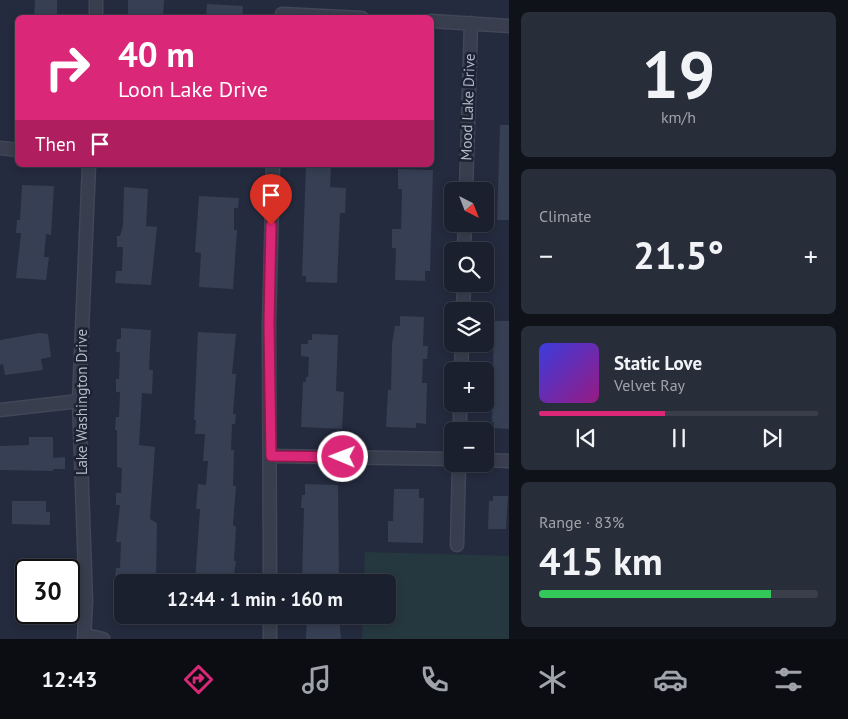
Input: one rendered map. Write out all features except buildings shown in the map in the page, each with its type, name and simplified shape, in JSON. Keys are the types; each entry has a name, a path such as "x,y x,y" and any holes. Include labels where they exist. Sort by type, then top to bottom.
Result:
{"street":[{"path":"96,0 96,15"},
{"path":"282,0 282,15"},
{"path":"434,21 509,26"},
{"name":"Mood Lake Drive","path":"466,182 471,24"},
{"path":"0,148 15,150"},
{"name":"Lake Washington Drive","path":"85,637 79,401 89,167"},
{"path":"270,574 269,324 273,167"},
{"path":"0,410 79,401"},
{"path":"271,456 444,459"},
{"path":"494,460 509,461"},
{"path":"457,545 459,472"},
{"path":"270,624 270,639"},
{"path":"85,637 103,639"}],"shaded area":[{"path":"365,552 509,556 509,639 362,639 363,624 396,624 396,574 364,574"}],"route":[{"path":"271,225 269,324 271,456 343,457"}]}
